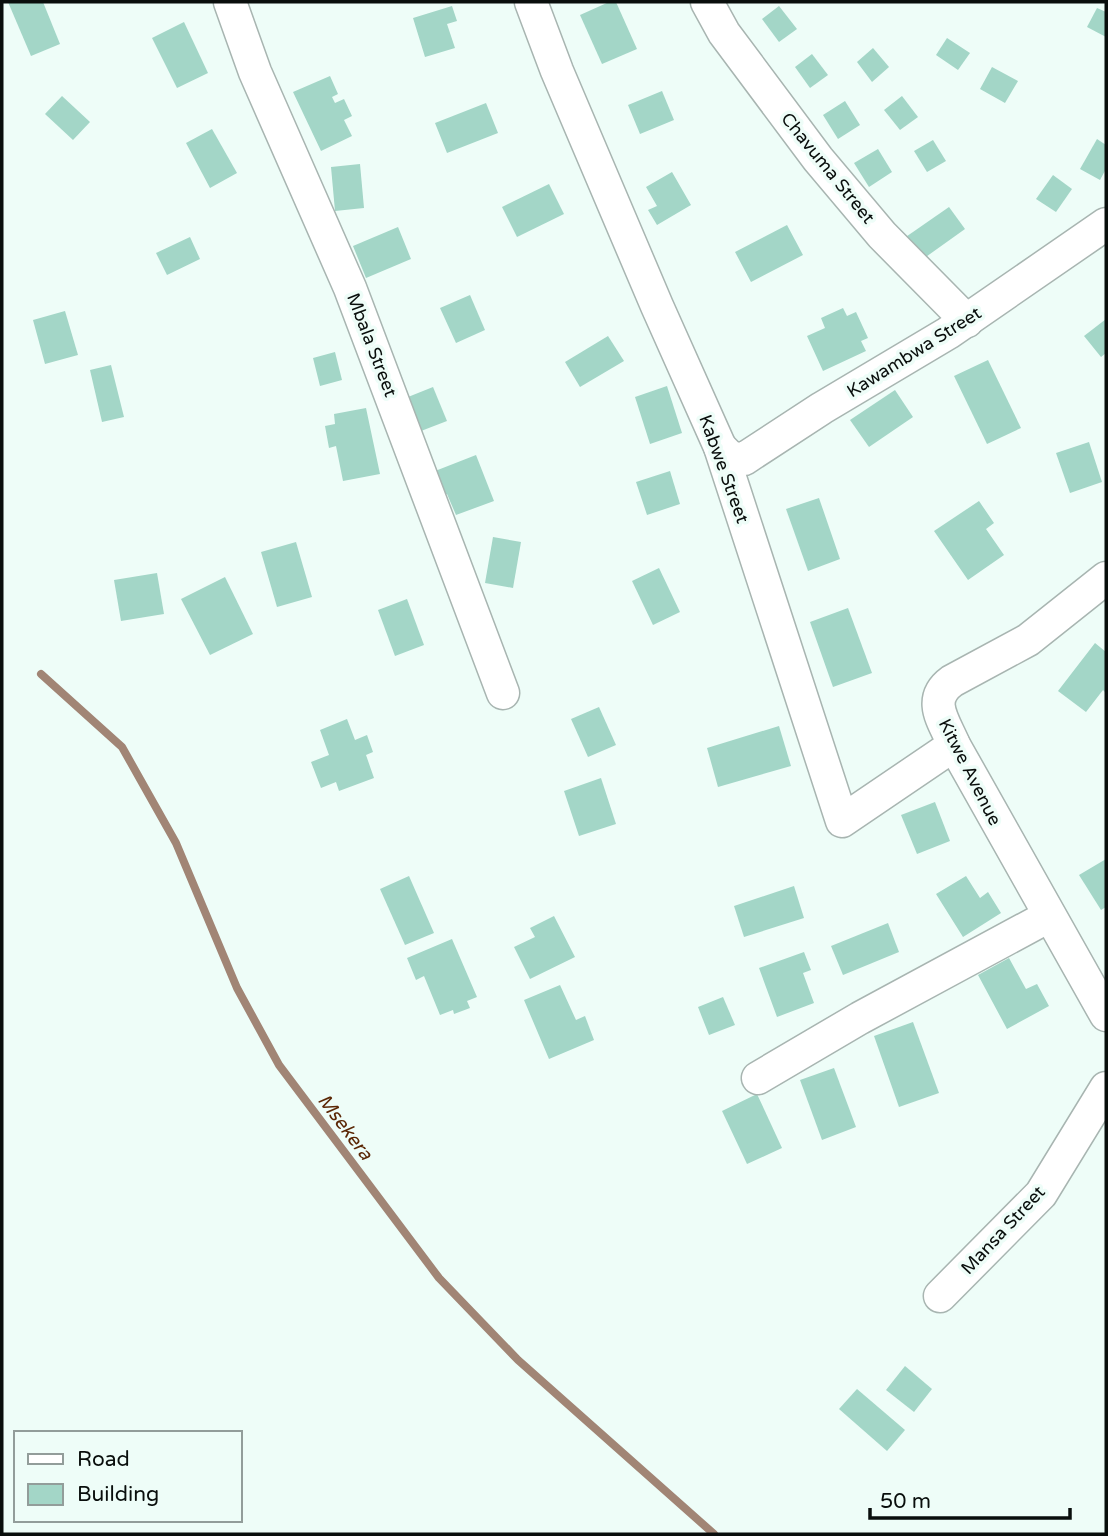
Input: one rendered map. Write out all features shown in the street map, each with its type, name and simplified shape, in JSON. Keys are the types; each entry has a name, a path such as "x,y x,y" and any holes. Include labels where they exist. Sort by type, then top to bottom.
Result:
{"street":[{"name":"Mbala Street","path":"230,2 255,72 350,288 503,693"},
{"name":"Kabwe Street","path":"531,2 572,108 720,447 842,821 954,745"},
{"name":"Chavuma Street","path":"707,2 724,33 818,159 882,235 967,321"},
{"name":"Kawambwa Street","path":"720,447 731,458 744,459 822,408 967,321 1106,225"},
{"name":"Kitwe Avenue","path":"1106,578 1028,640 942,689 937,697 939,709 954,745 1106,1015"},
{"path":"758,1078 860,1018 1049,916"},
{"name":"Mansa Street","path":"940,1296 1041,1194 1106,1088"}],"building":[{"path":"8,2 43,2 60,44 31,56"},
{"path":"609,2 616,2 637,49 602,64 580,15"},
{"path":"452,6 457,21 447,24 455,48 425,57 413,18"},
{"path":"779,6 797,29 779,42 762,19"},
{"path":"1097,8 1106,12 1106,37 1087,27"},
{"path":"184,22 208,73 177,88 152,38"},
{"path":"947,38 970,53 958,70 936,55"},
{"path":"873,48 889,67 872,82 857,62"},
{"path":"812,54 828,75 810,88 795,67"},
{"path":"992,67 1018,81 1005,103 980,89"},
{"path":"330,76 338,94 332,97 335,103 344,99 352,116 344,120 352,136 321,151 293,92"},
{"path":"662,91 674,120 640,134 628,105"},
{"path":"62,96 90,122 73,140 45,114"},
{"path":"902,96 918,117 900,130 884,110"},
{"path":"845,101 860,125 838,139 823,115"},
{"path":"486,103 498,133 447,153 435,123"},
{"path":"212,129 237,173 210,188 186,143"},
{"path":"1097,139 1106,145 1106,169 1100,180 1080,169"},
{"path":"933,140 946,161 927,172 914,151"},
{"path":"878,149 892,172 869,187 854,163"},
{"path":"360,164 364,208 335,211 331,167"},
{"path":"672,172 691,205 657,225 648,210 657,206 646,187"},
{"path":"1053,175 1072,189 1056,212 1036,199"},
{"path":"549,184 564,214 517,237 502,207"},
{"path":"949,207 965,229 916,264 900,241"},
{"path":"787,225 803,255 751,282 735,252"},
{"path":"398,227 411,259 366,278 353,246"},
{"path":"190,237 200,259 167,275 156,253"},
{"path":"470,295 485,330 456,343 440,308"},
{"path":"843,308 847,316 856,312 868,338 861,341 866,351 823,371 807,336 825,328 821,318"},
{"path":"65,311 78,355 45,364 33,320"},
{"path":"1106,319 1106,353 1101,357 1084,336"},
{"path":"608,336 624,361 580,387 565,362"},
{"path":"335,352 342,380 320,386 313,358"},
{"path":"988,360 1021,428 987,444 954,376"},
{"path":"111,365 124,417 102,422 90,370"},
{"path":"667,386 682,433 650,444 635,397"},
{"path":"433,387 447,421 421,431 408,397"},
{"path":"895,390 913,417 869,447 850,420"},
{"path":"366,408 380,474 343,481 336,446 329,448 325,426 335,424 334,414"},
{"path":"1089,442 1102,482 1070,493 1056,453"},
{"path":"476,455 494,501 456,515 447,494 439,497 430,473"},
{"path":"670,471 680,504 647,515 636,482"},
{"path":"819,498 840,559 808,571 786,509"},
{"path":"979,501 994,523 986,529 1004,555 968,580 934,531"},
{"path":"493,537 521,542 513,588 485,583"},
{"path":"296,542 312,597 277,607 261,552"},
{"path":"659,568 680,612 653,625 632,581"},
{"path":"157,573 164,614 121,621 114,580"},
{"path":"225,577 253,634 210,655 181,599"},
{"path":"407,599 424,645 395,656 378,610"},
{"path":"848,608 872,673 833,687 810,622"},
{"path":"1095,643 1106,652 1106,693 1103,690 1086,712 1058,691"},
{"path":"599,707 616,745 588,757 571,719"},
{"path":"347,719 355,740 367,735 373,752 366,755 374,778 339,791 336,782 321,788 311,762 329,755 320,730"},
{"path":"779,726 791,766 718,787 707,748"},
{"path":"601,778 616,824 579,836 564,791"},
{"path":"935,802 950,841 917,854 901,815"},
{"path":"1106,859 1106,907 1101,910 1079,875"},
{"path":"409,876 434,933 405,945 380,889"},
{"path":"966,876 980,898 988,892 1001,913 963,937 936,894"},
{"path":"794,886 804,918 744,937 734,906"},
{"path":"554,916 575,957 530,979 514,947 535,937 530,928"},
{"path":"888,923 899,952 843,975 831,946"},
{"path":"452,939 477,997 467,1001 470,1008 454,1014 453,1010 440,1015 424,976 416,980 407,958"},
{"path":"804,952 811,970 803,973 814,1003 777,1017 759,968"},
{"path":"1009,958 1026,989 1037,984 1049,1006 1007,1029 978,975"},
{"path":"560,985 576,1020 585,1016 594,1040 549,1059 524,1000"},
{"path":"723,997 735,1025 709,1035 698,1007"},
{"path":"913,1022 939,1093 899,1107 874,1036"},
{"path":"834,1068 856,1127 822,1140 800,1080"},
{"path":"757,1094 782,1148 747,1164 722,1111"},
{"path":"905,1366 932,1389 914,1412 886,1390"},
{"path":"857,1389 905,1430 887,1451 839,1409"}],"waterway":[{"name":"Msekera","path":"41,674 122,747 176,843 237,988 279,1065 439,1278 518,1360 714,1534"}]}
